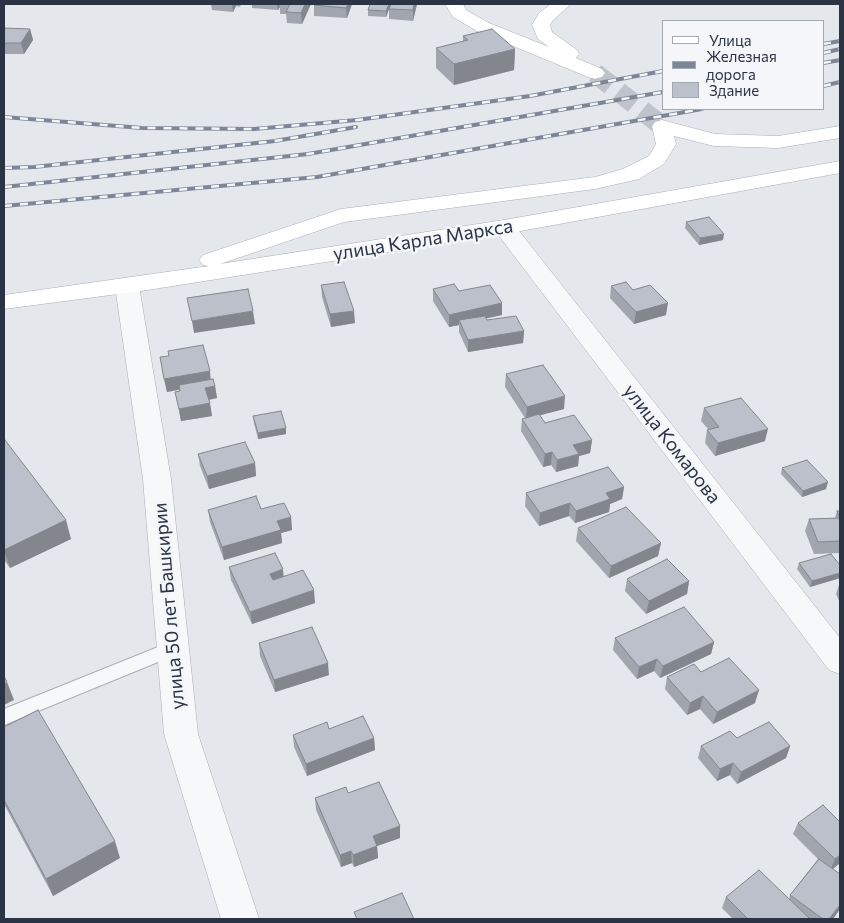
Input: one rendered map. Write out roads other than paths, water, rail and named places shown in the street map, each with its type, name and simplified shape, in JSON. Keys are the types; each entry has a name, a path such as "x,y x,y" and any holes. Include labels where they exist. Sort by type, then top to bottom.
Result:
{"street":[{"path":"454,4 459,13 483,27 595,73 544,35 541,25 562,4"},
{"path":"134,285 341,216 596,183 631,174 657,160 666,144 662,126 723,141 778,142 840,132"},
{"name":"улица Карла Маркса","path":"4,302 134,285 504,227 840,167"},
{"name":"улица Комарова","path":"504,227 840,661"},
{"name":"улица 50 лет Башкирии","path":"134,285 158,478 181,734 240,919"}],"lane":[{"path":"4,717 172,648"}],"tunnel":[{"path":"595,73 662,126"}],"railway":[{"path":"824,44 840,41"},
{"path":"824,53 840,49"},
{"path":"824,63 840,60"},
{"path":"4,117 142,128 254,129 357,120 530,96 662,71"},
{"path":"824,86 840,82"},
{"path":"4,187 308,154 662,92"},
{"path":"4,206 317,177 696,110"},
{"path":"4,168 34,167 275,141 356,127"}]}
